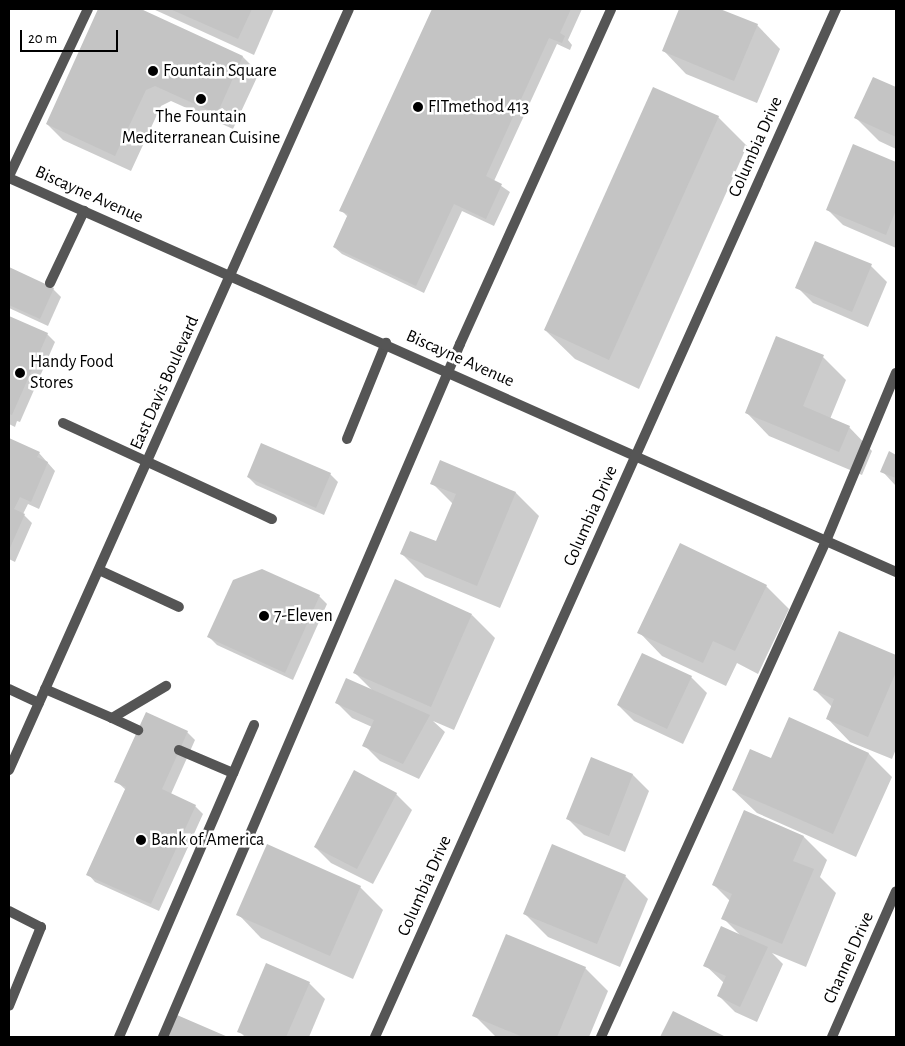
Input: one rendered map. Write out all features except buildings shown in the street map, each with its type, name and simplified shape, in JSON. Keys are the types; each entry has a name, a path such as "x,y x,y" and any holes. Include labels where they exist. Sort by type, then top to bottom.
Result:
{"street":[{"path":"9,177 88,9"},
{"name":"East Davis Boulevard","path":"9,770 349,9"},
{"path":"163,1037 449,372 611,9"},
{"name":"Columbia Drive","path":"375,1037 836,9"},
{"name":"Biscayne Avenue","path":"9,177 896,572"},
{"path":"50,282 84,211"},
{"path":"347,439 386,344"},
{"path":"601,1037 826,540 896,373"},
{"path":"63,423 272,519"},
{"path":"99,570 179,607"},
{"path":"112,718 166,686"},
{"path":"9,689 39,703"},
{"path":"45,689 138,730"},
{"path":"119,1037 254,725"},
{"path":"179,750 233,773"},
{"name":"Channel Drive","path":"832,1037 896,892"},
{"path":"9,911 41,927 9,1006"}],"place":[{"name":"Fountain Square","path":"153,71"},
{"name":"The Fountain Mediterranean Cuisine","path":"201,99"},
{"name":"FITmethod 413","path":"418,107"},
{"name":"Handy Food Stores","path":"20,373"},
{"name":"7-Eleven","path":"264,616"},
{"name":"Bank of America","path":"141,840"}]}
